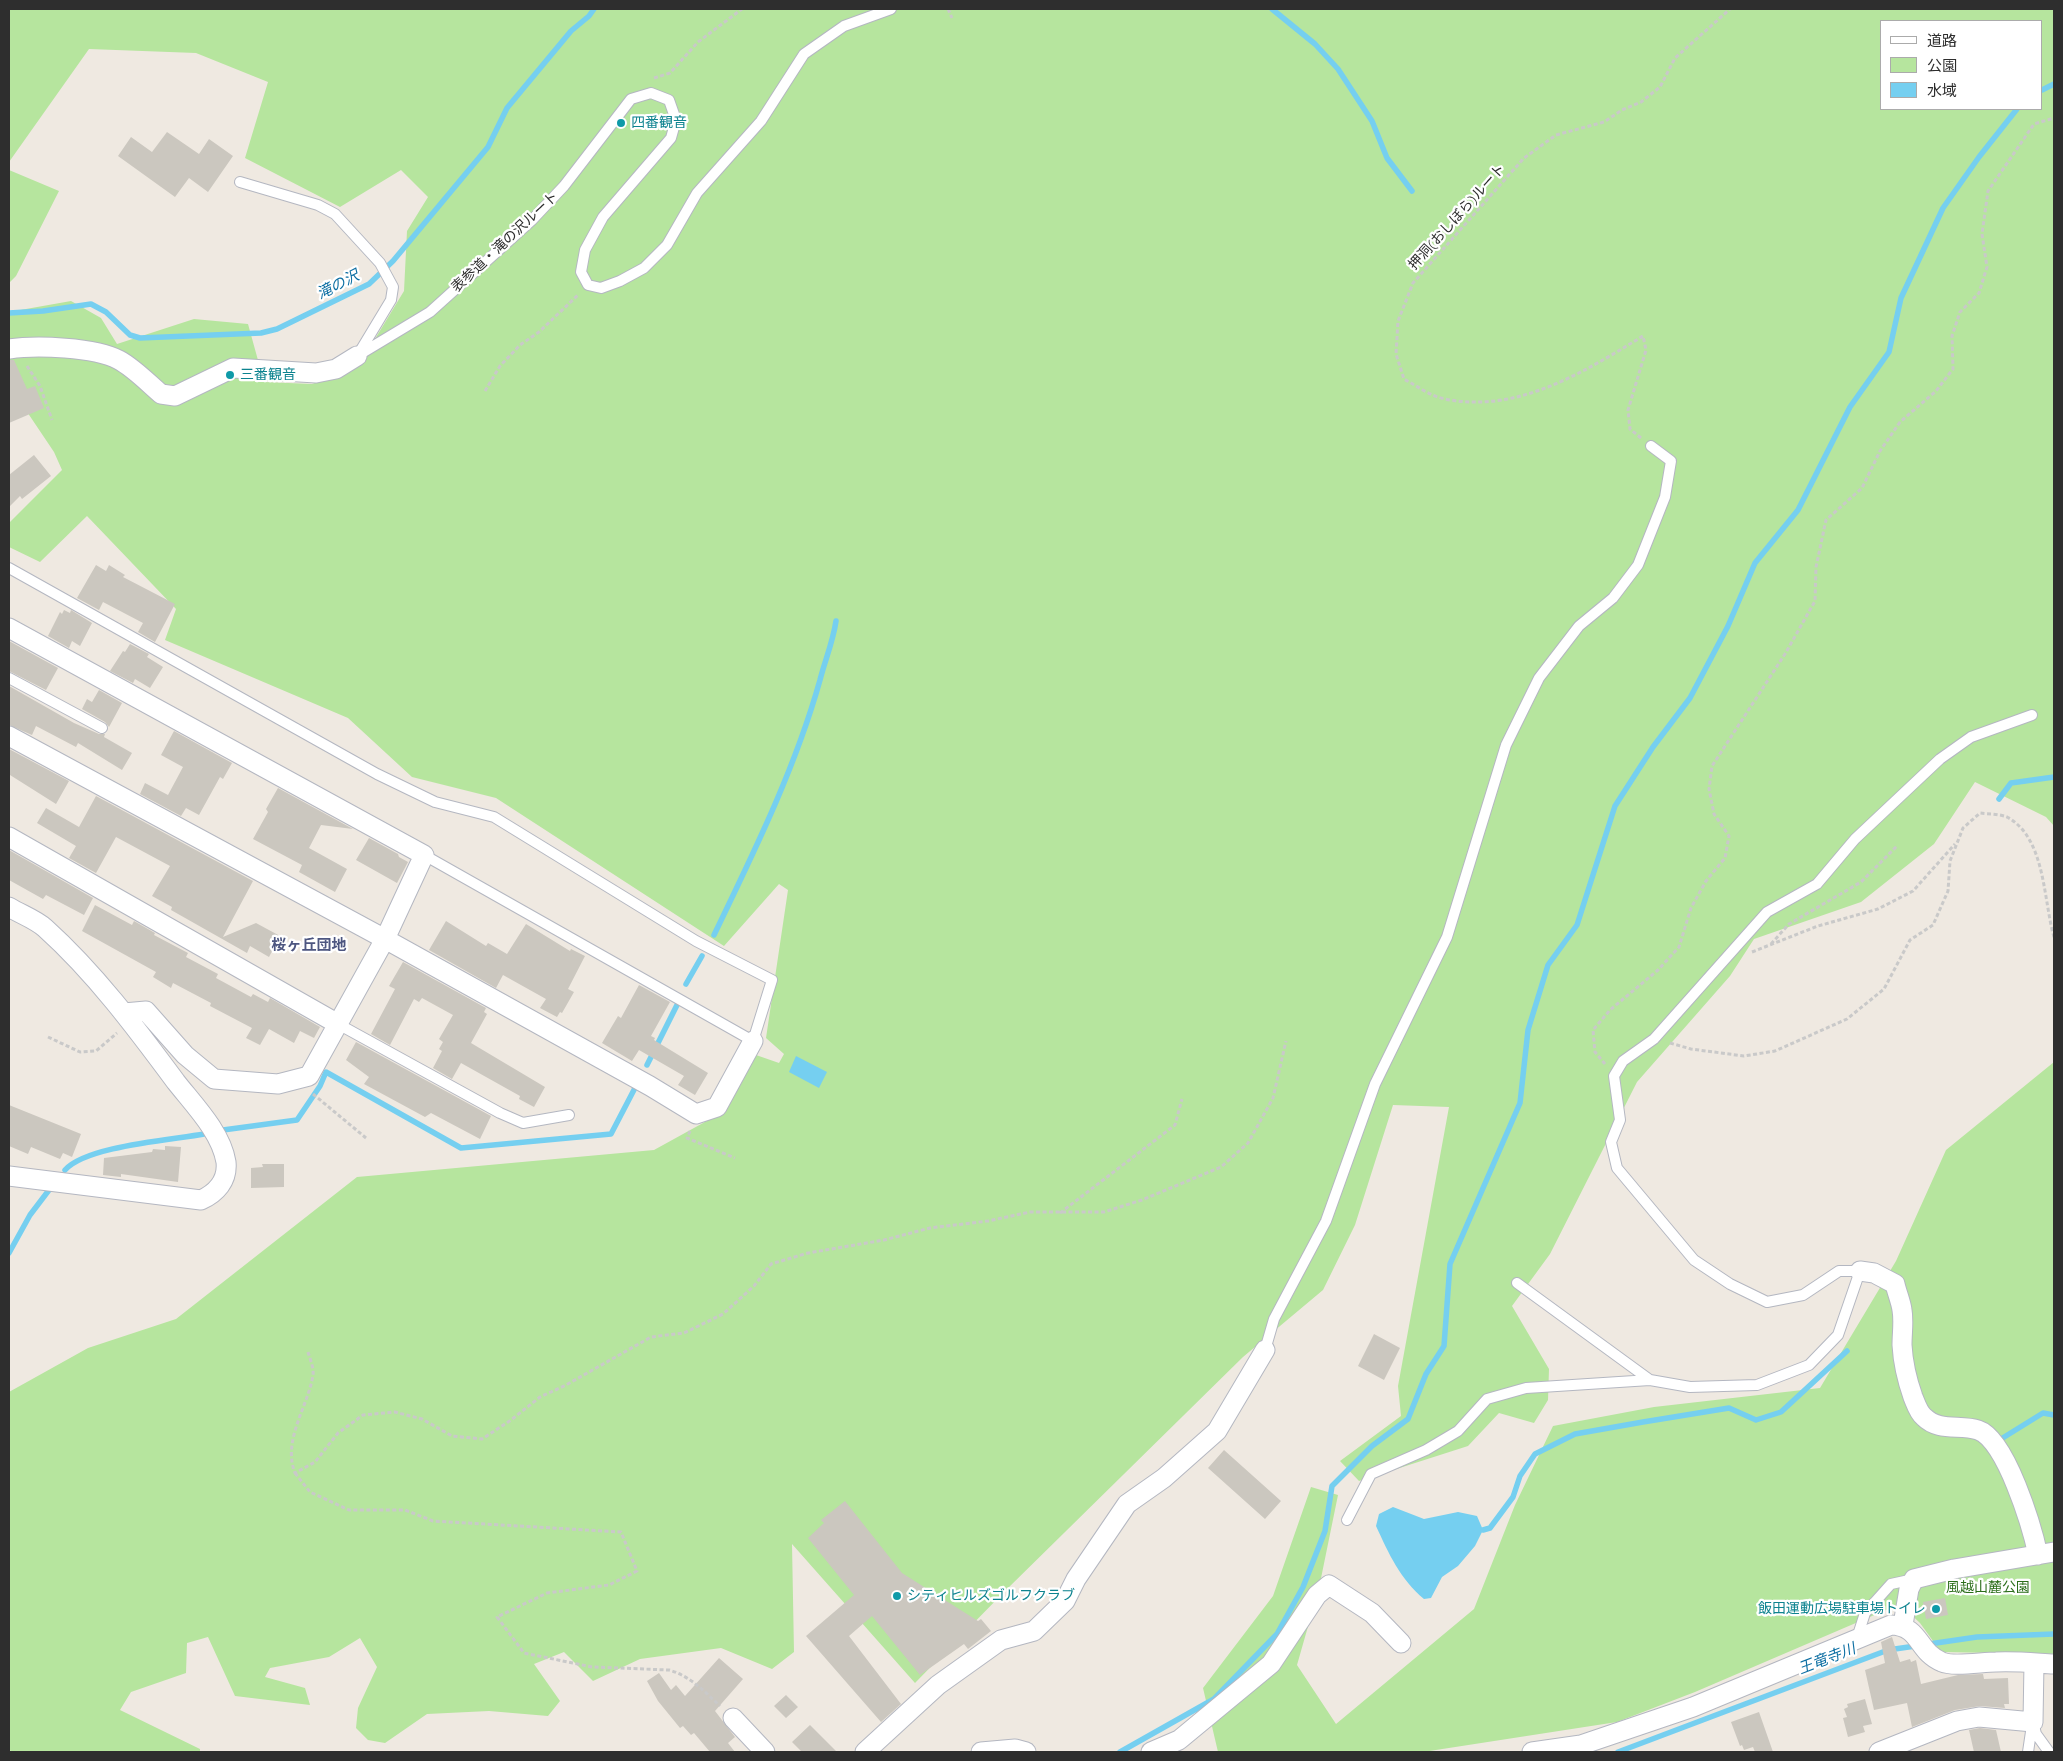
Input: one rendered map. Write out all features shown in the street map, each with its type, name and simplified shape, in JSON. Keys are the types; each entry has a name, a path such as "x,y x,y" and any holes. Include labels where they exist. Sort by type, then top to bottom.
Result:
{"street":[{"path":"18,349 76,350 110,356 121,360 161,394 168,397 175,396 233,368 316,373 336,369 357,356"},
{"path":"9,628 424,855 385,939 309,1076 278,1084 214,1079 185,1055 146,1011 128,1017"},
{"path":"9,736 385,939 650,1086 696,1114 717,1107 753,1041"},
{"path":"9,837 338,1024"},
{"path":"9,907 43,926 87,969 128,1017 222,1146 226,1164 223,1179 216,1193 201,1200 9,1176"},
{"path":"1860,1271 1874,1273 1895,1284 1902,1310 1902,1347 1906,1379 1917,1408 1924,1418 1942,1427 1963,1426 1980,1430 1990,1440 2003,1458 2046,1553 1954,1569 1914,1579 1908,1589 1906,1627"},
{"path":"865,1752 938,1685 1001,1640 1034,1630 1065,1602 1076,1580 1127,1504 1164,1478 1217,1432 1265,1350"},
{"path":"1151,1752 1179,1740 1271,1664 1317,1595 1329,1585 1372,1613 1402,1643"},
{"path":"1532,1752 1581,1745 1683,1711 1891,1625 1906,1627 1931,1656 1944,1663 2054,1664"},
{"path":"1879,1752 1964,1720 1979,1717 2033,1722 2034,1663"},
{"path":"733,1718 765,1752"},
{"path":"981,1752 1015,1749 1026,1752"}],"lane":[{"path":"641,96 651,93 668,100 676,120 670,138 603,218 589,242 585,250 581,272 588,285 601,288 620,281 644,268 667,245 697,193 761,121 804,54 844,26 891,9"},
{"name":"表参道・滝の沢ルート","path":"357,356 430,312 532,220 564,186 631,99 641,96"},
{"path":"240,182 318,205 334,214 380,263 393,287 391,300 357,356"},
{"path":"1265,1350 1274,1319 1326,1221 1375,1084 1447,937 1506,745 1539,678 1579,626 1613,598 1638,565 1665,497 1671,462 1651,446"},
{"path":"9,568 376,774 435,802 494,817 696,940 772,980 753,1041 424,855"},
{"path":"9,678 102,728"},
{"path":"1348,1520 1371,1474 1426,1450 1458,1432 1487,1400 1526,1388 1650,1380 1690,1387 1757,1385 1809,1365 1838,1335 1860,1271 1839,1271 1803,1295 1767,1302 1730,1284 1694,1260 1617,1168 1611,1142 1620,1120 1614,1076 1623,1061 1654,1039 1767,912 1817,884 1855,839 1940,759 1971,737 2032,715"},
{"path":"338,1024 500,1113 523,1123 569,1115"},
{"path":"1517,1283 1650,1380"},
{"path":"1857,1638 1864,1613 1891,1584 1914,1579"},
{"path":"2028,1752 2033,1722"},
{"path":"2033,1722 2036,1734 2049,1752"}],"path":[{"path":"641,96 650,79 670,73 698,42 742,9"},
{"path":"948,9 952,18"},
{"name":"押洞(おしぼら)ルート","path":"1651,446 1630,429 1628,410 1646,350 1643,336 1582,373 1531,393 1478,404 1443,399 1404,379 1396,354 1398,321 1413,283 1524,158 1556,135 1604,122 1622,110 1641,102 1660,87 1675,58 1730,9"},
{"path":"1614,1076 1595,1052 1593,1030 1610,1010 1658,970 1679,947 1691,908 1706,881 1725,858 1729,836 1714,814 1709,789 1712,766 1785,654 1815,602 1816,567 1826,520 1862,488 1880,451 1900,422 1936,391 1953,369 1952,336 1960,312 1979,293 1987,267 1982,234 1988,191 2034,124 2054,118"},
{"path":"485,391 507,359 520,345 540,332 588,285"},
{"path":"18,349 27,369 40,386 52,420"},
{"path":"1654,1039 1691,1049 1744,1056 1776,1051 1847,1018 1884,990 1910,940 1932,925 1948,891 1950,861 1962,828 1980,813 2006,817 2024,832 2038,859 2054,937"},
{"path":"1721,964 1818,926 1878,910 1913,891 1936,868 1958,841"},
{"path":"1771,945 1789,924 1861,882 1897,846"},
{"path":"48,1038 80,1052 96,1051 128,1017"},
{"path":"294,1472 315,1462 338,1433 363,1415 395,1412 422,1419 452,1436 482,1439 511,1420 540,1397 651,1337 684,1333 723,1314 754,1286 771,1264 808,1253 884,1240 930,1228 988,1221 1030,1212 1104,1212 1142,1200 1220,1167 1248,1143 1274,1098 1286,1041"},
{"path":"310,1091 366,1138"},
{"path":"1060,1213 1175,1126 1182,1099"},
{"path":"696,1114 687,1138 735,1158"},
{"path":"308,1352 313,1374 296,1428 290,1460 294,1472 310,1492 349,1510 405,1510 433,1520 621,1532 637,1571 609,1584 547,1593 497,1617 524,1653 592,1667 669,1670 695,1682 733,1718"}],"green space":[{"path":"9,9 2054,9 2054,826 2046,817 1975,782 1934,844 1861,902 1754,939 1730,976 1637,1082 1550,1254 1512,1306 1549,1369 1548,1400 1534,1423 1499,1413 1468,1446 1359,1481 1340,1461 1401,1416 1398,1386 1449,1107 1393,1105 1355,1225 1323,1290 1243,1357 1005,1591 915,1683 792,1544 794,1652 772,1669 721,1648 640,1659 593,1681 564,1652 534,1664 560,1701 548,1716 489,1711 427,1714 385,1743 368,1740 356,1728 358,1708 377,1667 360,1638 329,1657 270,1668 265,1677 305,1688 310,1705 235,1696 208,1637 187,1643 186,1673 131,1692 120,1710 200,1749 200,1752 13,1752 9,1750 9,1392 88,1348 176,1319 357,1177 654,1150 723,1112 756,1055 779,1063 784,1054 766,1038 788,890 779,884 724,946 496,798 412,777 348,718 165,640 176,609 87,516 40,562 9,547 9,523 62,470 54,452 9,385 9,312 71,301 101,318 117,344 194,319 248,324 264,382 312,384 358,367 404,291 407,231 428,197 401,170 340,207 245,158 268,82 196,53 89,49 9,162"},
{"path":"9,170 59,191 16,276 9,283"},
{"name":"風越山麓公園","path":"2054,1062 2054,1654 1941,1652 1920,1623 1900,1604 1695,1692 1617,1722 1423,1752 1218,1752 1203,1688 1273,1596 1311,1487 1338,1495 1319,1588 1297,1665 1336,1724 1474,1609 1515,1505 1553,1426 1654,1407 1820,1388 1896,1261 1946,1150"}],"water":[{"path":"796,1056 827,1072 819,1088 789,1072"},
{"path":"1393,1507 1424,1519 1458,1512 1477,1516 1483,1530 1475,1546 1458,1566 1442,1577 1431,1598 1424,1599 1408,1583 1391,1556 1376,1526 1379,1514"}],"building":[{"path":"167,132 199,154 209,139 233,156 208,192 189,178 175,197 118,156 131,137 152,152"},
{"path":"9,360 14,360 27,389 35,386 44,408 9,423"},
{"path":"34,455 51,476 22,499 20,496 9,507 9,475"},
{"path":"96,565 106,571 109,565 125,575 123,577 175,604 155,642 138,632 143,623 103,602 99,610 77,598"},
{"path":"64,610 70,613 71,610 92,623 80,646 72,641 69,648 48,636 60,612 62,614"},
{"path":"9,641 58,668 46,690 9,671"},
{"path":"130,644 149,654 147,657 163,667 150,688 135,679 133,683 110,671"},
{"path":"9,686 74,723 99,734 105,734 104,737 132,753 122,770 78,743 76,747 36,726 32,735 9,725"},
{"path":"99,690 122,703 109,727 105,722 82,709 87,699 92,702"},
{"path":"174,731 232,763 223,779 220,777 199,815 186,808 181,816 140,794 145,783 168,795 183,767 161,755"},
{"path":"9,749 69,781 56,804 10,775 9,778"},
{"path":"278,788 353,829 321,825 309,848 347,869 335,892 299,872 302,865 253,839 268,812 266,809"},
{"path":"96,796 253,881 223,937 256,923 280,936 269,957 250,946 247,953 171,910 172,907 152,896 170,866 116,837 96,873 69,858 76,846 37,823 46,808 79,827"},
{"path":"369,838 398,854 399,857 408,862 397,883 356,860"},
{"path":"9,850 93,898 84,915 46,895 43,899 9,880"},
{"path":"95,905 132,925 134,921 155,933 154,935 188,953 186,957 218,974 216,978 251,997 253,994 268,1002 270,998 320,1027 314,1038 300,1031 294,1043 269,1029 260,1045 246,1038 252,1028 210,1006 211,1003 173,983 171,988 153,977 156,972 82,931"},
{"path":"446,921 486,946 488,943 507,954 526,924 570,951 571,949 585,956 568,989 574,992 562,1013 560,1012 557,1017 540,1008 546,999 503,975 496,988 429,950"},
{"path":"403,962 486,1008 484,1012 487,1014 471,1043 545,1087 534,1107 519,1099 520,1096 461,1063 452,1079 433,1068 442,1051 439,1049 443,1042 439,1039 453,1015 422,998 419,1002 414,999 390,1045 371,1034 395,989 389,986"},
{"path":"639,985 670,1002 651,1036 655,1038 654,1040 708,1073 695,1095 678,1085 684,1076 639,1050 632,1061 602,1043 618,1016 621,1018"},
{"path":"356,1042 491,1116 480,1139 431,1113 425,1117 364,1084 369,1077 346,1060"},
{"path":"9,1105 81,1134 72,1157 63,1153 60,1159 31,1147 28,1154 9,1146"},
{"path":"165,1146 181,1147 178,1182 121,1174 121,1177 103,1175 104,1158 152,1152 153,1149 165,1150"},
{"path":"262,1164 284,1164 284,1187 251,1188 251,1168 263,1167"},
{"path":"1374,1334 1400,1348 1384,1380 1358,1366"},
{"path":"1224,1450 1281,1501 1265,1519 1208,1468"},
{"name":"シティヒルズゴルフクラブ","path":"845,1501 902,1573 978,1621 981,1619 991,1631 968,1649 964,1644 920,1675 872,1616 849,1636 901,1704 881,1722 806,1636 854,1595 808,1538 824,1523 821,1520"},
{"name":"飯田運動広場駐車場トイレ","path":"1945,1598 1948,1615 1926,1619 1923,1602"},
{"path":"1892,1637 1900,1662 1910,1659 1911,1662 1916,1660 1921,1684 1958,1675 1983,1674 1984,1679 2008,1678 2009,1704 2004,1704 2005,1708 1980,1706 1955,1710 1912,1727 1907,1703 1874,1710 1865,1670 1885,1663 1881,1642"},
{"path":"719,1658 743,1679 715,1711 735,1737 728,1743 735,1752 710,1752 694,1733 691,1735 683,1726 680,1728 658,1701 647,1681 659,1673 671,1690 676,1685 685,1696"},
{"path":"786,1695 798,1707 786,1718 774,1706"},
{"path":"1865,1699 1872,1724 1863,1726 1865,1732 1848,1737 1843,1718 1847,1717 1844,1709 1848,1707 1847,1704"},
{"path":"1759,1712 1773,1752 1755,1752 1753,1747 1744,1750 1742,1745 1740,1746 1731,1722"},
{"path":"810,1725 837,1752 802,1752 792,1742"},
{"path":"1980,1728 1996,1730 2001,1752 1974,1752 1969,1730"}],"waterway":[{"name":"滝の沢","path":"9,313 43,311 91,304 106,312 130,335 140,338 261,333 277,329 369,284 393,261 488,147 507,108 571,31 589,16 594,9"},
{"path":"1272,9 1315,44 1338,69 1372,121 1387,158 1412,191"},
{"path":"2043,90 2054,84"},
{"path":"1120,1752 1214,1699 1277,1634 1303,1587 1325,1531 1332,1486 1372,1446 1408,1419 1426,1374 1444,1346 1450,1264 1520,1103 1528,1030 1548,965 1577,925 1615,806 1653,747 1690,698 1728,626 1755,563 1798,510 1850,407 1889,352 1901,298 1943,208 1979,157 2016,110"},
{"path":"714,935 773,810 799,746 831,644 836,621"},
{"path":"1999,799 2011,783 2054,777"},
{"path":"686,984 702,956"},
{"path":"647,1065 677,1005"},
{"path":"223,1130 297,1120 320,1086 326,1072 461,1148 611,1134 636,1086"},
{"path":"65,1170 91,1155 110,1150 130,1145 204,1134"},
{"path":"9,1253 30,1215 49,1190"},
{"path":"1483,1530 1490,1528 1513,1497 1520,1476 1535,1454 1575,1434 1729,1408 1756,1420 1781,1412 1847,1351"},
{"path":"2001,1439 2043,1413 2054,1415"},
{"name":"王竜寺川","path":"1618,1752 1888,1650 1977,1637 2054,1634"}],"place":[{"name":"四番観音","path":"621,123"},
{"name":"三番観音","path":"230,375"},
{"name":"シティヒルズゴルフクラブ","path":"897,1596"},
{"name":"飯田運動広場駐車場トイレ","path":"1936,1609"}],"district":[{"name":"桜ヶ丘団地","path":"309,945"}]}
